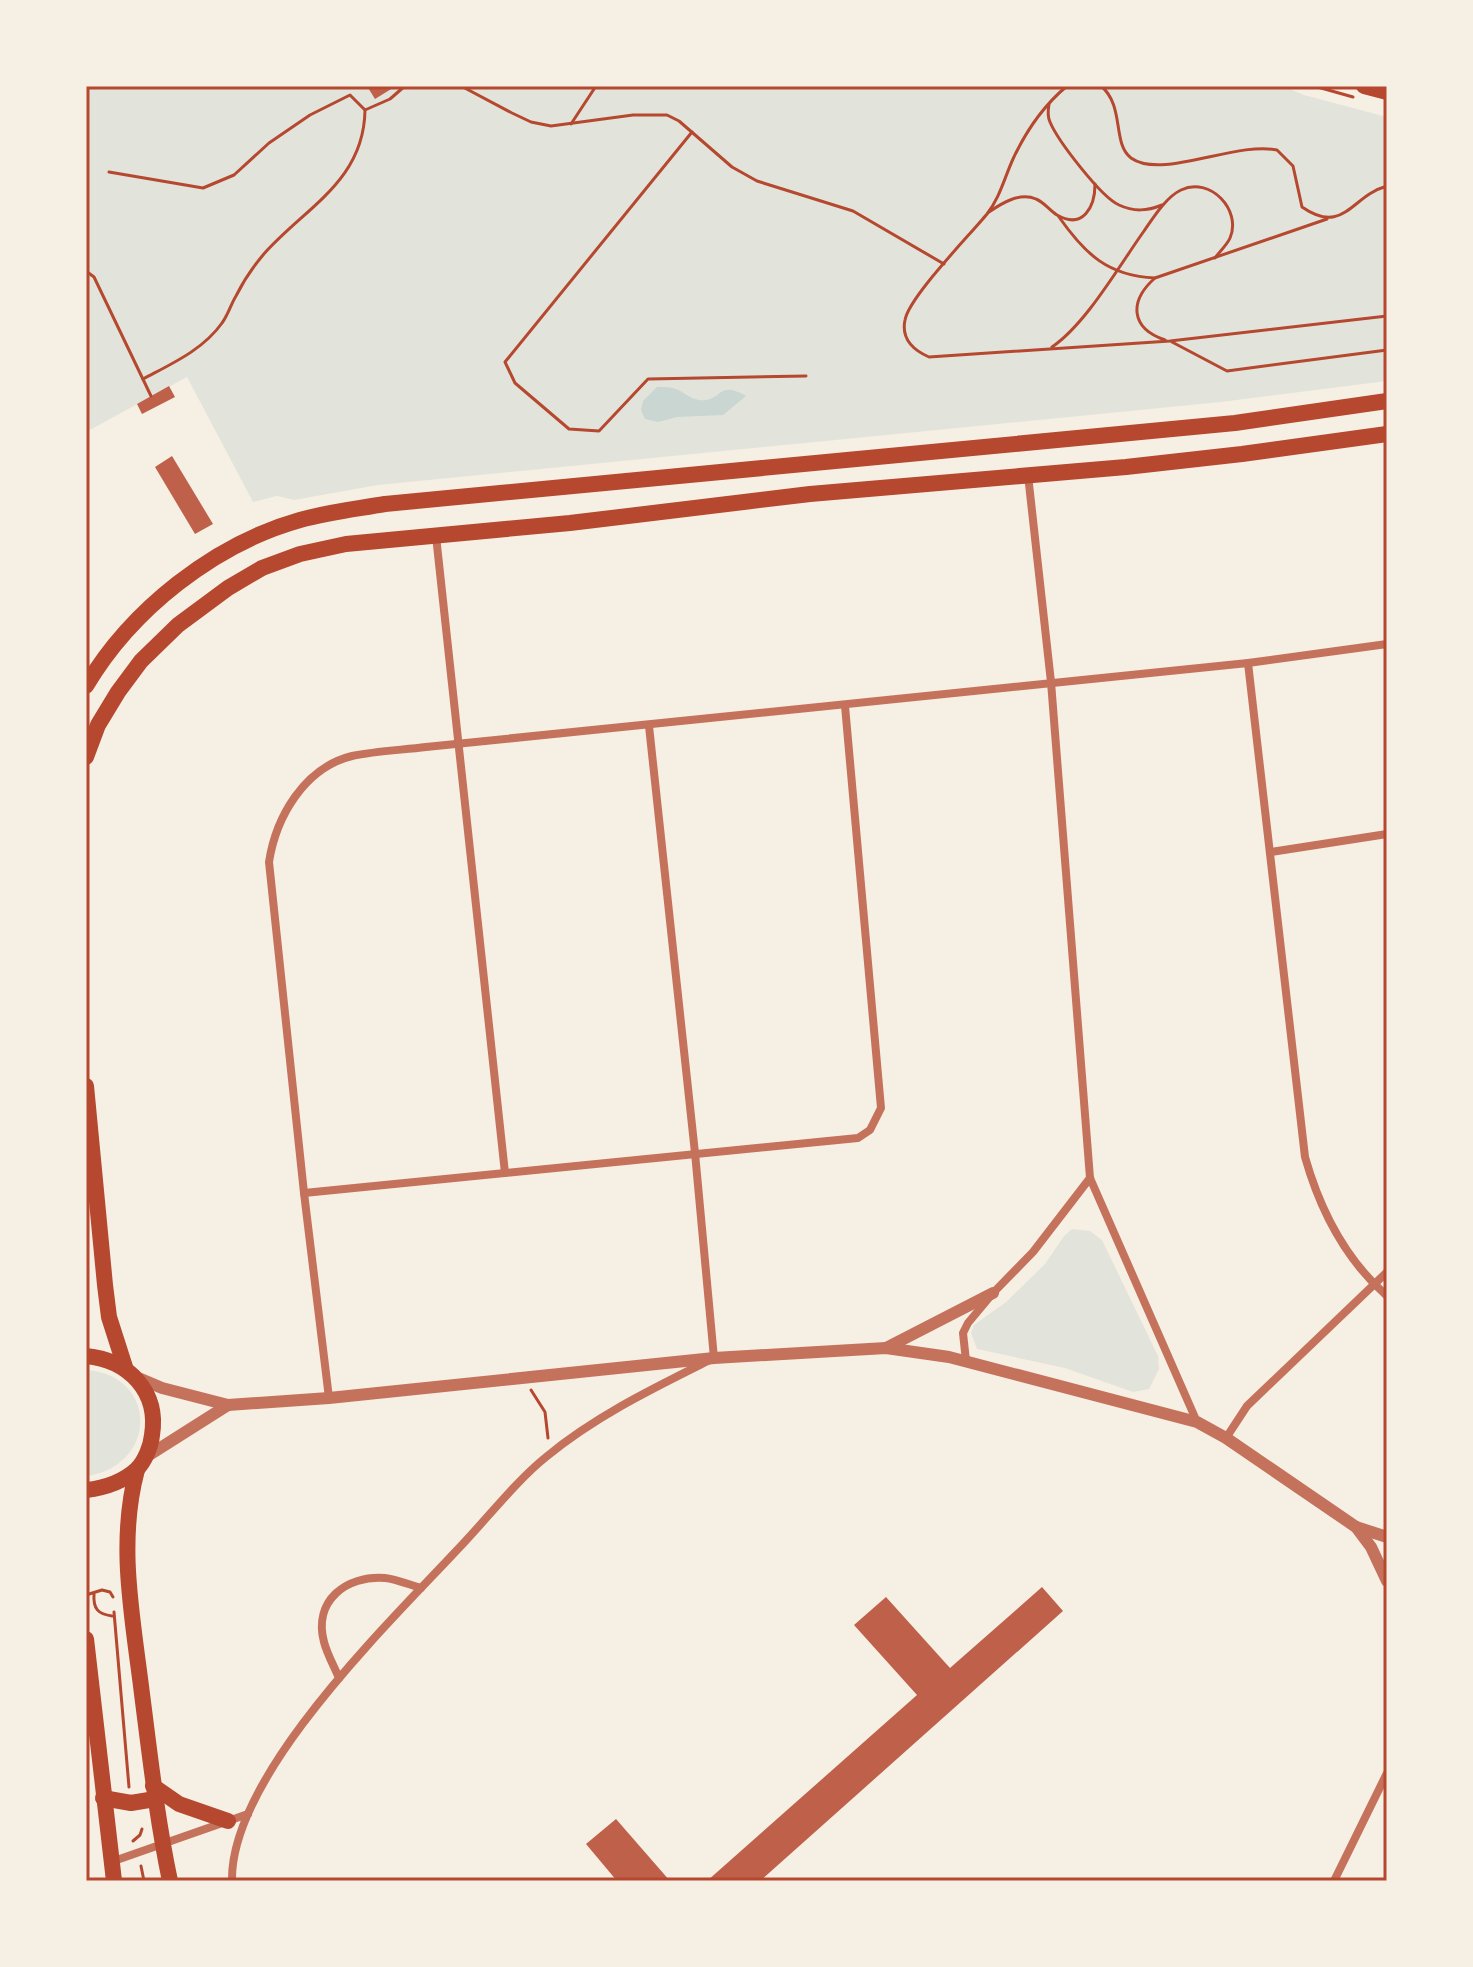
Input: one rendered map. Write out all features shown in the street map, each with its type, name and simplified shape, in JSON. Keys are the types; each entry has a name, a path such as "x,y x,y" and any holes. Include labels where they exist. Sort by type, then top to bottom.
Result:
{"main road":[{"path":"1364,86 1387,92"},
{"path":"86,686 125,631 202,565 259,536 297,521 334,512 385,504 1220,424 1387,401"},
{"path":"86,757 98,725 141,661 178,625 228,588 262,568 300,554 346,544 688,510 810,494 1242,454 1387,434"},
{"path":"86,1086 109,1317 130,1372 151,1404 154,1423 152,1442 140,1464 127,1519 127,1573 154,1792 170,1881"},
{"path":"86,1356 101,1357 130,1372"},
{"path":"86,1490 108,1487 140,1464"},
{"path":"86,1639 114,1881"},
{"path":"103,1798 131,1803 154,1792"},
{"path":"154,1792 228,1821"}],"street":[{"path":"1028,474 1051,682 1090,1178 1197,1422"},
{"path":"436,536 505,1173"},
{"path":"329,1398 269,862 273,841 295,796 330,765 352,757 458,744 1248,663 1387,644"},
{"path":"1248,663 1305,1157 1316,1196 1341,1242 1373,1284 1387,1296"},
{"path":"304,1193 858,1138 870,1130 881,1108 845,706"},
{"path":"649,726 714,1358"},
{"path":"1271,852 1387,834"},
{"path":"966,1361 963,1333 993,1293 1027,1259 1090,1178"},
{"path":"1226,1438 1247,1406 1387,1272"},
{"path":"886,1348 993,1293"},
{"path":"130,1372 162,1388 228,1405 329,1398 714,1358 886,1348 966,1361 1197,1422 1226,1438 1356,1527 1387,1537"},
{"path":"232,1881 232,1867 248,1814 274,1765 339,1678 421,1588 549,1454 616,1408 714,1358"},
{"path":"140,1464 228,1405"},
{"path":"1356,1527 1371,1547 1387,1581"},
{"path":"339,1678 323,1641 322,1615 333,1592 354,1580 386,1578 421,1588"},
{"path":"1334,1881 1387,1773"},
{"path":"111,1862 248,1814"}],"path":[{"path":"365,110 390,99 405,86"},
{"path":"461,86 531,122 551,126 659,113 679,121 732,167 757,181 853,211 944,264"},
{"path":"571,124 596,86"},
{"path":"1067,86 1060,88 1025,136 1001,192 988,213 914,301 905,318 905,334 913,350 929,357 1170,341 1387,316"},
{"path":"1101,86 1117,109 1123,146 1128,156 1140,163 1157,166 1246,149 1277,150 1293,166 1302,207 1315,217 1327,219"},
{"path":"109,172 203,188 234,175 269,143 310,115 350,95 365,110"},
{"path":"1049,102 1048,119 1056,133 1095,184 1118,205 1137,211 1165,204"},
{"path":"143,379 184,357 222,323 237,293 260,259 277,240 312,211 345,172 361,143 365,110"},
{"path":"692,132 505,362 515,383 569,429 599,431 648,379 806,376"},
{"path":"1058,216 1069,219 1081,217 1091,209 1095,184"},
{"path":"988,213 1007,200 1036,199 1058,216 1084,249 1115,271 1137,278 1155,278 1343,215 1371,190 1387,186"},
{"path":"1049,349 1076,325 1165,204 1181,190 1199,187 1215,193 1228,207 1232,221 1230,238 1215,258"},
{"path":"86,271 94,277 151,396"},
{"path":"1155,278 1141,291 1136,308 1140,323 1152,335 1227,371 1387,350"},
{"path":"522,1377 545,1412 549,1454"},
{"path":"86,1595 102,1590 110,1592 116,1603 112,1616 131,1803 138,1812 142,1829 131,1843 144,1881"},
{"path":"94,1594 93,1603 97,1611 112,1616"}],"shaded area":[{"path":"86,86 1283,86 1304,95 1387,117 1387,381 1221,402 378,485 294,500 277,496 253,502 187,377 86,432"},
{"path":"657,387 676,389 699,400 707,400 729,390 746,396 723,415 677,417 658,422 645,419 641,410 643,401"},
{"path":"1072,1229 1090,1231 1102,1240 1158,1356 1159,1369 1149,1389 1133,1392 1065,1368 977,1349 971,1333 974,1325 1006,1302 1045,1264"},
{"path":"86,1370 109,1375 126,1386 136,1402 140,1420 137,1438 128,1455 111,1468 88,1476"}],"building":[{"path":"367,86 396,86 375,99"},
{"path":"169,386 175,397 142,414 137,404"},
{"path":"172,456 213,524 195,534 155,467"},
{"path":"1042,1587 1063,1611 760,1881 707,1881 917,1695 854,1625 886,1597 950,1668"},
{"path":"616,1819 670,1881 617,1881 586,1844"}]}
